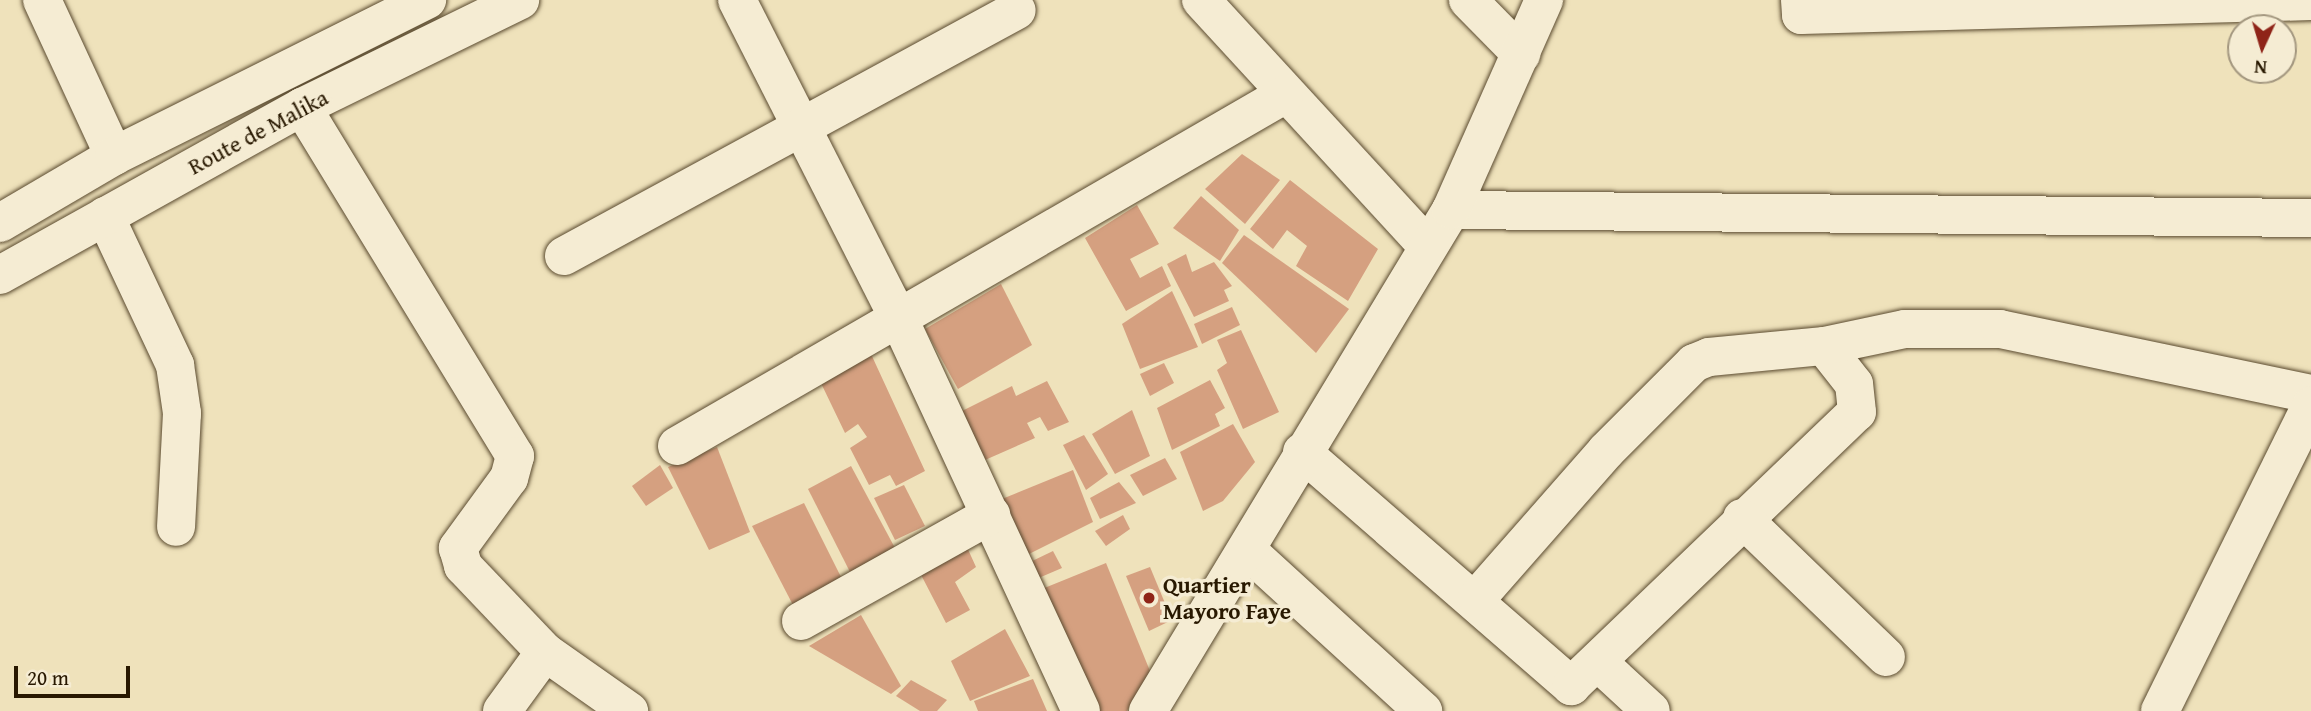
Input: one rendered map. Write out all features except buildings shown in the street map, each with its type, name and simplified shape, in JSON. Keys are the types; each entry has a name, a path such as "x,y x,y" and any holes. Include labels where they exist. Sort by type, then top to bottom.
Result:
{"street":[{"path":"42,0 114,156"},
{"name":"Route de Malika","path":"0,223 114,156 427,0"},
{"name":"Route de Malika","path":"0,275 302,107 520,0"},
{"path":"737,0 899,319 1081,711"},
{"path":"1201,0 1284,95 1428,247"},
{"path":"1468,0 1521,54"},
{"path":"1148,711 1250,552 1302,452 1451,210 1544,0"},
{"path":"1800,0 1801,15 2044,5 2311,1"},
{"path":"564,256 1017,10"},
{"path":"677,446 1284,95"},
{"path":"302,107 515,456 509,478 458,548 463,566 545,652 629,711"},
{"path":"1451,210 2311,218"},
{"path":"105,216 174,365 182,413 176,527"},
{"path":"1477,598 1694,363 1748,351 1824,346 1905,330 2000,329 2311,394"},
{"path":"1302,452 1477,598 1560,682 1581,684 1742,518 1857,412 1854,384 1824,346"},
{"path":"2160,711 2311,406"},
{"path":"801,621 991,515"},
{"path":"1742,518 1886,657"},
{"path":"1250,552 1423,711"},
{"path":"502,711 545,652"},
{"path":"1600,664 1651,711"}],"place":[{"name":"Quartier Mayoro Faye","path":"1149,598"}]}
